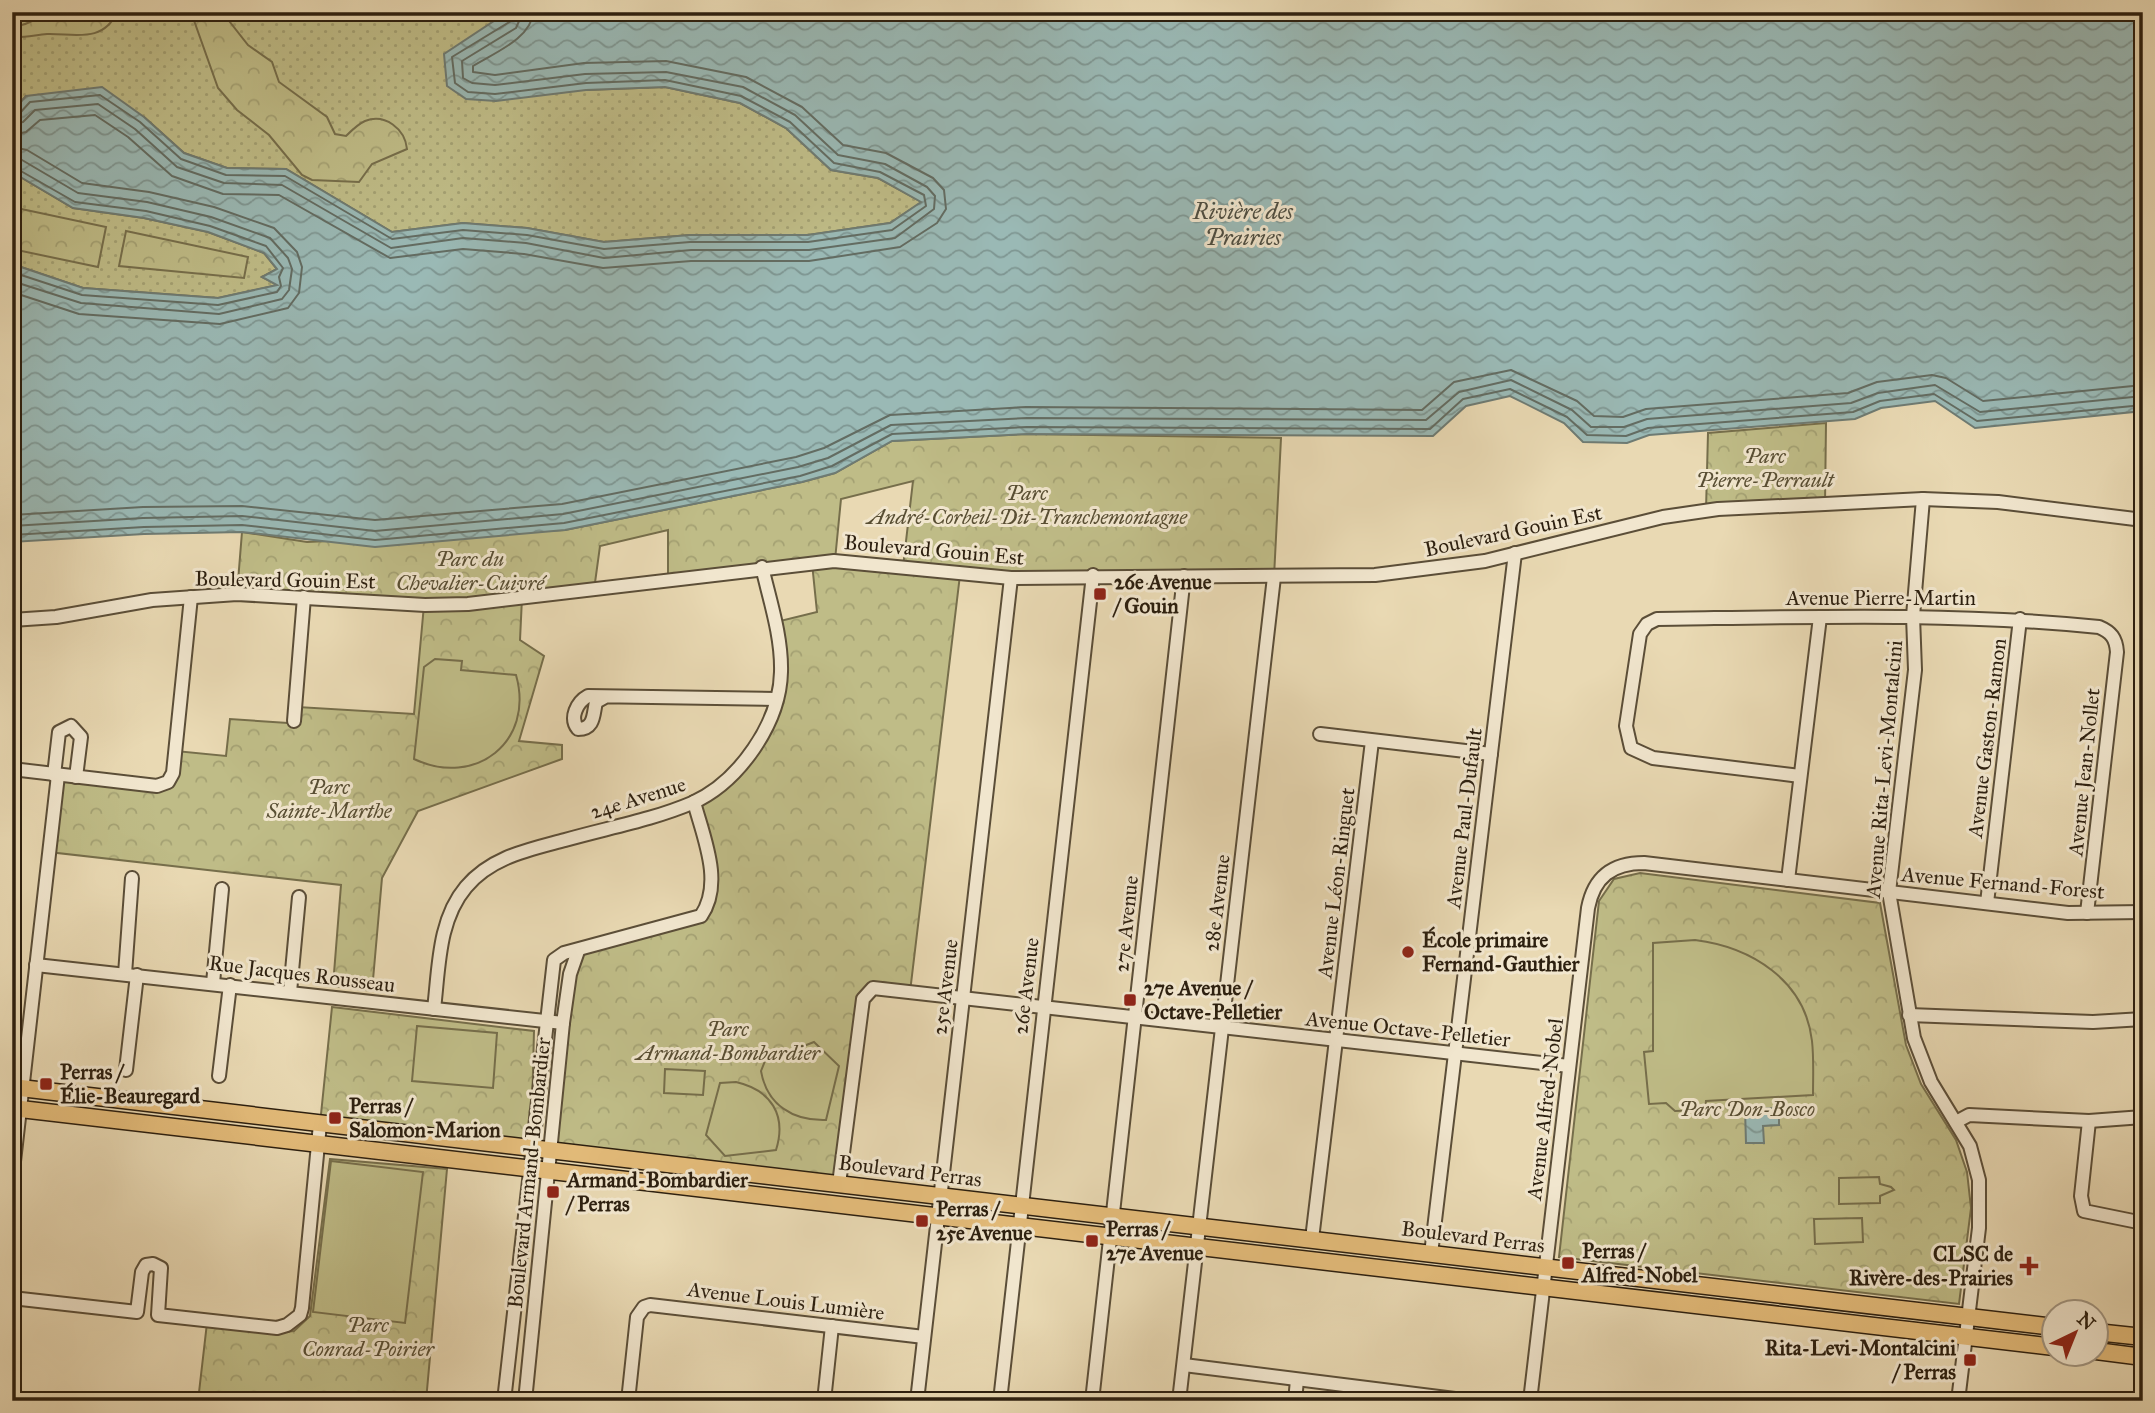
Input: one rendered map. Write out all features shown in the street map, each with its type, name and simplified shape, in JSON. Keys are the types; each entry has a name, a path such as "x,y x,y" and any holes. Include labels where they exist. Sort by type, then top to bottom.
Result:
{"main road":[{"name":"Boulevard Perras","path":"16,1088 2039,1326"},
{"name":"Boulevard Perras","path":"16,1108 2039,1345"},
{"path":"2110,1334 2143,1337"},
{"path":"2110,1353 2143,1357"}],"street":[{"name":"Boulevard Gouin Est","path":"12,620 56,617 131,603 237,594 425,605 468,604 762,567 834,561 1011,578 1093,575 1274,577 1399,573 1515,553 1663,517 1718,509 1923,499 2037,505 2143,520"},
{"name":"Avenue Rita-Levi-Montalcini","path":"1923,499 1913,616 1915,670 1889,892 1909,1015 1922,1063 1974,1158 1980,1190 1958,1401"},
{"name":"Avenue Paul-Dufault","path":"1431,1254 1515,553"},
{"name":"24e Avenue","path":"434,1009 447,921 464,888 484,869 517,853 694,802 737,770 760,739 776,699 781,673 776,622 762,567"},
{"name":"26e Avenue","path":"1000,1401 1093,575"},
{"name":"27e Avenue","path":"1092,1401 1184,576"},
{"name":"28e Avenue","path":"1179,1401 1274,577"},
{"name":"25e Avenue","path":"917,1401 1011,578"},
{"path":"12,769 158,786 168,782 173,773 191,597"},
{"path":"294,721 304,597"},
{"name":"Avenue Pierre-Martin","path":"1800,776 1653,758 1631,748 1626,726 1640,634 1647,624 1657,619 1913,616 2020,619 2099,627 2113,636"},
{"path":"1788,880 1820,617"},
{"name":"Avenue Gaston-Ramon","path":"1987,903 2020,619"},
{"name":"Avenue Jean-Nollet","path":"2087,913 2117,652 2113,636"},
{"path":"605,697 776,699"},
{"path":"12,1179 16,1088 37,965 59,732 71,726 81,737 76,777"},
{"path":"1320,734 1491,754"},
{"name":"Avenue Léon-Ringuet","path":"1312,1239 1372,741"},
{"name":"Boulevard Armand-Bombardier","path":"504,1401 554,960 558,956 701,916 710,888 711,869 694,802"},
{"name":"Avenue Fernand-Forest","path":"1609,870 1620,864 1644,863 2087,913 2143,912"},
{"name":"Avenue Alfred-Nobel","path":"1530,1401 1590,897 1595,886 1609,870"},
{"path":"126,1070 132,878"},
{"path":"213,983 222,889"},
{"path":"290,992 299,897"},
{"name":"Boulevard Armand-Bombardier","path":"525,1401 564,1023 570,974 578,951"},
{"name":"Rue Jacques Rousseau","path":"37,965 564,1023"},
{"path":"219,1076 230,985"},
{"name":"Avenue Octave-Pelletier","path":"839,1184 863,999 869,990 879,987 1569,1066"},
{"path":"1909,1015 2081,1022 2143,1019"},
{"path":"1956,1122 1969,1115 2089,1121 2143,1117"},
{"path":"2089,1121 2081,1196 2084,1211 2143,1223"},
{"path":"12,1298 277,1328 295,1321 302,1308 320,1124"},
{"path":"137,1312 142,1272 146,1265 153,1264 161,1268 162,1277 158,1315"},
{"name":"Avenue Louis Lumière","path":"628,1400 637,1317 643,1307 658,1305 924,1337"},
{"path":"824,1401 832,1326"},
{"path":"1184,1365 1414,1397 1471,1401"},
{"path":"1295,1401 1297,1380"},
{"path":"628,1400 644,1401"}],"green space":[{"path":"12,12 520,12 500,17 586,90 665,87 740,103 786,128 831,170 878,178 922,202 890,223 808,235 690,235 604,242 527,228 463,223 392,232 286,169 227,168 184,153 144,117 26,96 12,112"},
{"path":"94,12 117,12 104,29 96,33 12,37 12,25 23,25 39,18 53,16 81,18"},
{"path":"191,12 222,12 248,45 272,62 279,82 327,117 335,134 346,136 362,122 380,119 398,129 407,149 372,164 359,182 312,180 302,175 269,135 237,110 218,88"},
{"path":"12,172 73,208 144,218 208,232 264,253 277,269 262,277 278,285 218,298 83,288 12,264"},
{"path":"12,207 106,227 98,267 12,249"},
{"path":"126,231 248,257 244,278 119,266"},
{"name":"Parc Pierre-Perrault","path":"1826,423 1825,504 1706,510 1708,433"},
{"path":"1027,434 1281,438 1274,577 960,575 910,992 869,990 839,1184 551,1151 575,957 701,915 710,888 694,802 737,770 776,699 776,622 817,612 812,563 668,580 668,530 600,546 594,590 522,598 520,640 544,656 519,741 562,745 562,759 418,811 382,878 372,991 333,986 341,885 49,852 58,775 163,785 176,751 226,756 230,719 288,723 294,721 298,707 414,714 424,605 237,594 242,532 307,542 565,530 802,482 835,473 892,441","holes":["913,481 903,567 835,560 841,499"]},
{"path":"435,659 462,661 461,670 516,675 520,699 517,720 508,739 495,753 478,763 458,768 437,766 414,759 424,667"},
{"name":"Parc Don-Bosco","path":"1640,873 1880,903 1906,1045 1921,1084 1956,1140 1967,1172 1971,1208 1959,1304 1559,1257 1599,901 1614,879"},
{"path":"1695,940 1736,950 1755,959 1787,984 1799,1000 1807,1019 1813,1048 1813,1095 1706,1101 1705,1110 1675,1111 1666,1103 1649,1104 1644,1052 1653,1051 1653,943"},
{"path":"332,1007 534,1031 531,1149 320,1124"},
{"path":"417,1026 497,1033 493,1088 412,1081"},
{"path":"814,1042 839,1066 826,1120 803,1118 783,1109 769,1093 761,1071 765,1061"},
{"path":"665,1069 705,1071 703,1095 664,1093"},
{"path":"736,1082 759,1091 773,1106 779,1126 776,1150 725,1156 706,1135 720,1083"},
{"name":"Parc Conrad-Poirier","path":"330,1159 447,1169 426,1401 198,1401 207,1323 274,1333 294,1331 310,1316"},
{"path":"331,1161 423,1172 405,1323 313,1312"},
{"path":"1879,1177 1880,1184 1894,1190 1880,1196 1880,1203 1839,1204 1839,1178"},
{"path":"1862,1218 1863,1242 1815,1244 1814,1219"}],"water":[{"name":"Rivière des Prairies","path":"520,12 2143,12 2143,411 1975,428 1935,401 1881,408 1855,419 1649,435 1627,443 1583,442 1564,423 1510,396 1466,406 1433,436 1027,434 892,441 835,473 802,482 565,530 375,547 242,532 144,534 12,542 12,264 83,288 218,298 277,285 262,277 277,269 264,253 208,232 144,218 73,208 12,172 12,112 26,96 102,87 144,117 184,153 227,168 286,169 392,232 463,223 527,228 604,242 690,235 808,235 890,223 921,202 878,178 831,170 786,128 740,103 665,87 586,90 496,101 466,99 447,86 444,54 500,17"},
{"path":"1779,1108 1779,1125 1763,1126 1764,1143 1746,1143 1745,1109"}],"place":[{"name":"26e Avenue / Gouin","path":"1100,594"},
{"name":"École primaire Fernand-Gauthier","path":"1408,952"},
{"name":"27e Avenue / Octave-Pelletier","path":"1130,1000"},
{"name":"Perras / Élie-Beauregard","path":"46,1084"},
{"name":"Perras / Salomon-Marion","path":"335,1118"},
{"name":"Armand-Bombardier / Perras","path":"553,1192"},
{"name":"Perras / 25e Avenue","path":"922,1221"},
{"name":"Perras / 27e Avenue","path":"1092,1241"},
{"name":"Perras / Alfred-Nobel","path":"1568,1263"},
{"name":"CLSC de Rivère-des-Prairies","path":"2029,1266"},
{"name":"Rita-Levi-Montalcini / Perras","path":"1970,1360"}],"park label":[{"name":"Parc André-Corbeil-Dit-Tranchemontagne","path":"1027,505"},
{"name":"Parc du Chevalier-Cuivré","path":"470,571"},
{"name":"Parc Sainte-Marthe","path":"329,799"},
{"name":"Parc Armand-Bombardier","path":"728,1041"}]}
